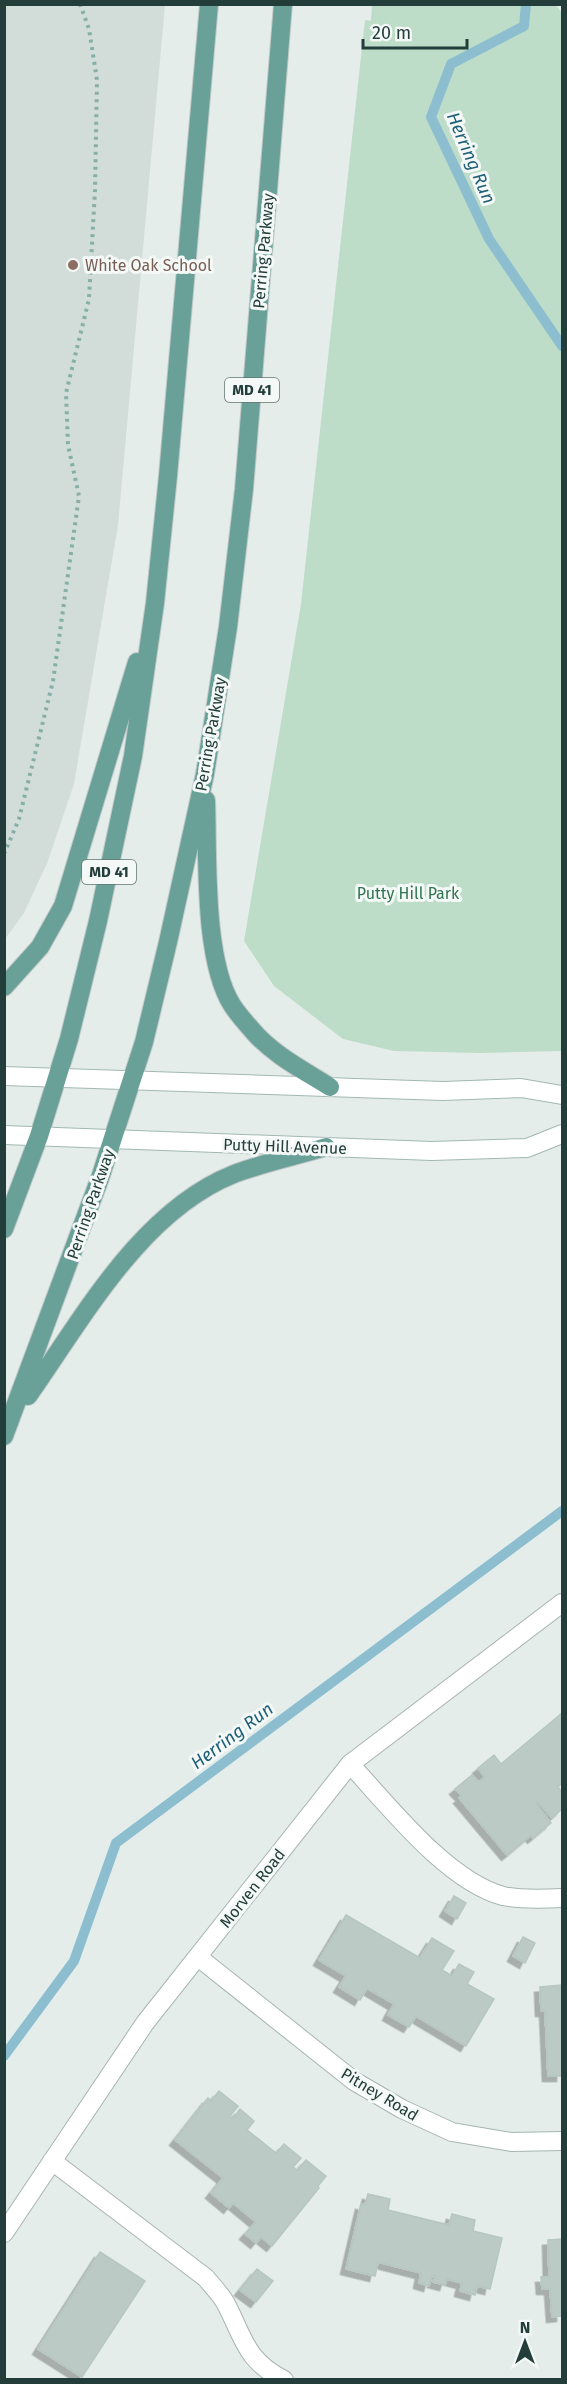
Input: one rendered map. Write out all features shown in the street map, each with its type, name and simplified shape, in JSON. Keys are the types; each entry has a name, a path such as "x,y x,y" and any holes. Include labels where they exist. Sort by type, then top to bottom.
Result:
{"main road":[{"name":"MD 41","path":"4,1229 58,1078 98,921 131,767 156,603 208,4"},
{"name":"Perring Parkway","path":"4,1436 13,1417 132,1080 168,942 205,774 228,627 244,489 283,4"},
{"path":"4,987 40,947 63,906 156,603"},
{"path":"205,774 212,938 220,978 231,1004 253,1032 284,1058 330,1087"},
{"path":"13,1417 119,1266 156,1225 193,1196 233,1175 326,1147"}],"street":[{"path":"4,1076 443,1091 521,1088 562,1095"},
{"name":"Putty Hill Avenue","path":"4,1135 432,1151 527,1148 562,1134"},
{"name":"Morven Road","path":"4,2233 145,2023 350,1764 562,1603"},
{"path":"350,1764 433,1852 474,1884 503,1896 562,1898"},
{"name":"Pitney Road","path":"198,1957 354,2081 402,2109 452,2132 511,2142 562,2141"},
{"path":"52,2161 206,2278 225,2303 247,2350 267,2370 284,2379"}],"path":[{"path":"4,855 20,819 53,681 79,496 68,445 66,393 89,299 95,190 97,80 89,29 80,4"}],"shaded area":[{"name":"White Oak School","path":"5,4 165,5 118,525 74,784 48,861 24,913 5,939"}],"green space":[{"name":"Putty Hill Park","path":"555,4 562,13 562,1051 480,1053 394,1051 343,1039 274,986 244,941 301,604 365,20 371,21 372,5"}],"building":[{"path":"562,1713 562,1786 561,1784 558,1787 562,1792 562,1809 552,1818 538,1802 536,1804 551,1823 533,1838 531,1835 507,1855 459,1798 462,1796 455,1789 472,1775 479,1782 485,1777 478,1768 494,1755 501,1764"},
{"path":"454,1896 466,1903 457,1919 445,1911"},
{"path":"346,1915 420,1958 432,1938 454,1951 442,1970 452,1976 459,1964 474,1972 467,1984 494,1999 466,2046 416,2016 409,2027 388,2015 394,2004 367,1988 360,2000 339,1987 346,1976 319,1960"},
{"path":"523,1937 535,1943 525,1963 513,1956"},
{"path":"562,1985 562,2076 548,2076 545,2011 541,2011 540,1987"},
{"path":"219,2091 238,2106 230,2116 233,2118 240,2109 254,2121 247,2130 276,2153 284,2144 301,2158 293,2167 297,2170 306,2160 326,2176 272,2246 261,2237 256,2243 245,2234 256,2222 233,2203 229,2208 211,2193 223,2178 175,2140 208,2098 211,2101"},
{"path":"368,2194 390,2199 388,2210 449,2225 452,2214 475,2220 473,2231 502,2238 490,2289 477,2286 475,2295 460,2291 462,2283 447,2279 445,2285 433,2282 435,2275 432,2275 429,2286 419,2283 421,2273 378,2262 375,2276 346,2269 361,2204 365,2205"},
{"path":"562,2239 562,2316 552,2317 550,2289 542,2289 541,2277 549,2277 548,2240"},
{"path":"100,2252 145,2281 82,2377 38,2349"},
{"path":"257,2269 273,2281 256,2302 240,2290"}],"waterway":[{"name":"Herring Run","path":"526,4 524,26 451,64 431,117 489,239 562,346"},
{"name":"Herring Run","path":"4,2056 74,1961 116,1843 562,1511"}],"place":[{"name":"White Oak School","path":"73,265"}]}
